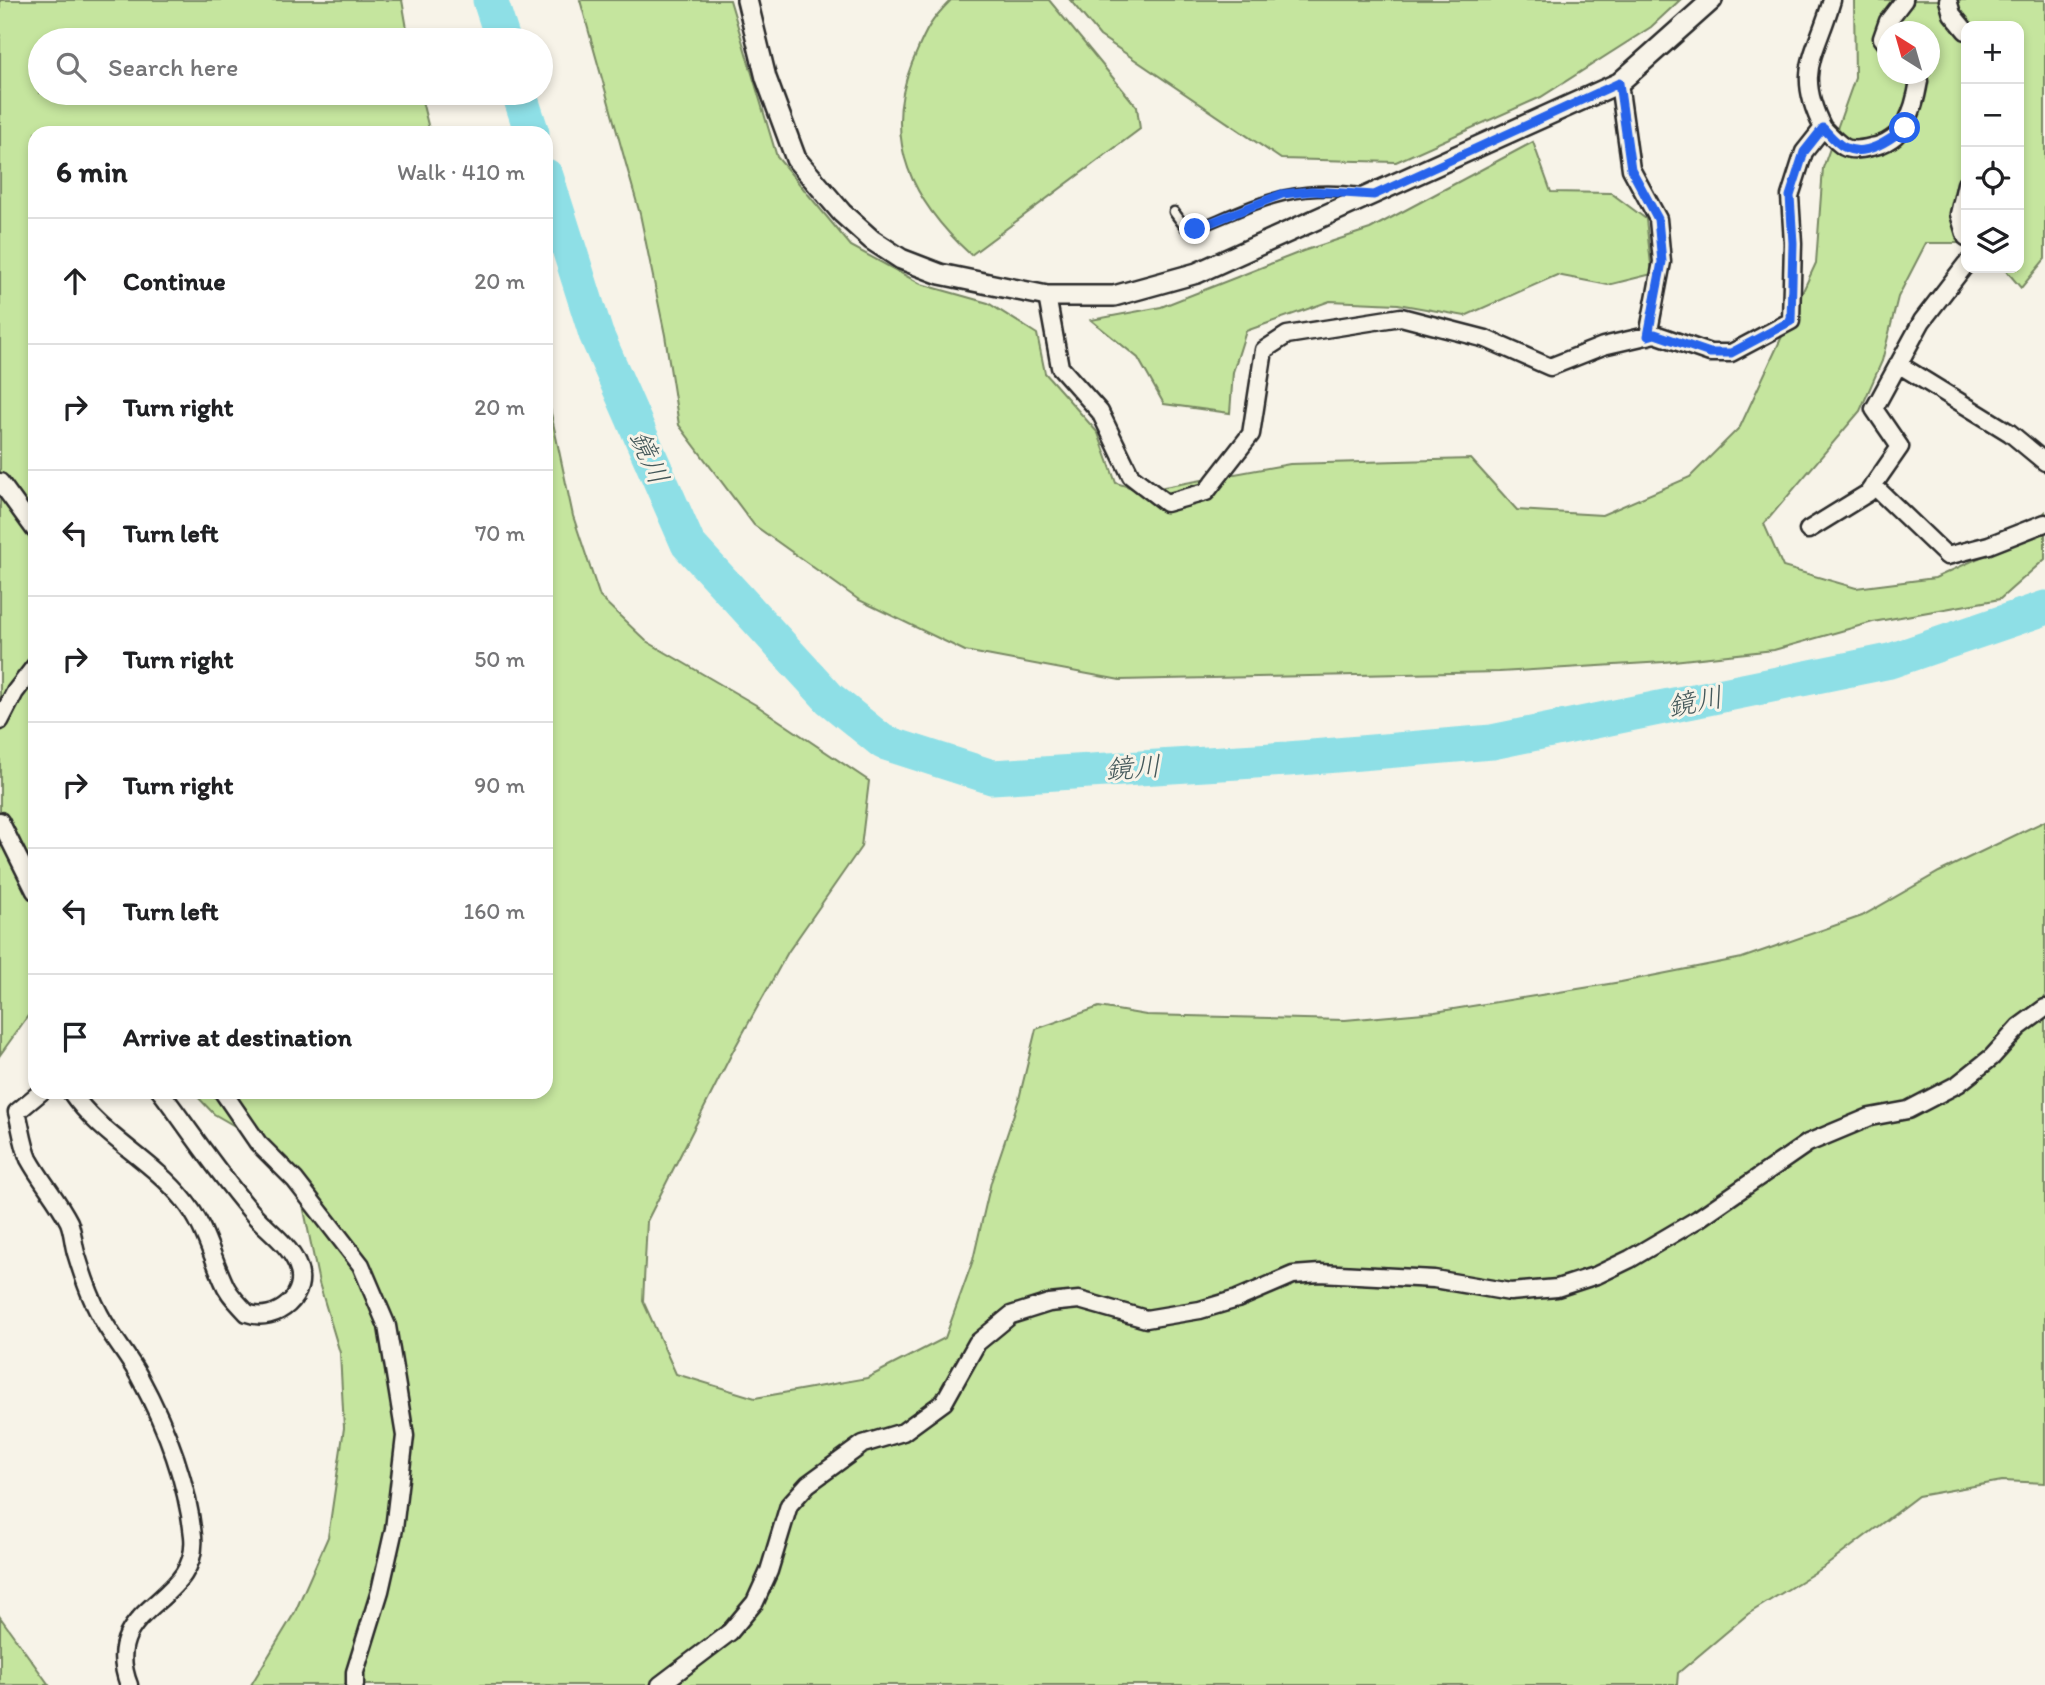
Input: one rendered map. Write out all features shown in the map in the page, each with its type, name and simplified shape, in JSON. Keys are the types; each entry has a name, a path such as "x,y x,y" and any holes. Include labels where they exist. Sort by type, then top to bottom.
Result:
{"street":[{"path":"747,0 766,78 796,159 842,213 872,240 901,259 940,274 1047,296 1114,296 1197,273 1374,195 1619,83 1712,0"},
{"path":"1832,0 1808,69 1809,101 1823,128 1845,148 1861,149 1885,145 1905,128 1915,103 1918,84"},
{"path":"1889,21 1904,0"},
{"path":"1948,0 1952,15 1961,25"},
{"path":"1619,83 1631,169 1658,219 1662,262 1648,336"},
{"path":"1047,296 1060,367 1100,412 1131,476 1166,503 1206,492 1251,434 1264,350 1287,335 1401,317 1486,339 1549,368 1603,346 1655,334 1710,353 1731,353 1791,321 1793,243 1790,196 1804,152 1823,128"},
{"path":"1808,530 1868,493 1900,447 1874,410 1922,321 1961,270"},
{"path":"1898,364 2010,433 2045,450"},
{"path":"2010,433 2045,462"},
{"path":"0,482 28,520"},
{"path":"1873,485 1947,556 1989,545 2045,523"},
{"path":"0,721 15,692 28,675"},
{"path":"0,821 28,877"},
{"path":"660,1685 730,1632 755,1602 769,1571 789,1505 807,1484 863,1444 903,1432 944,1402 978,1343 1011,1315 1049,1303 1079,1300 1146,1319 1200,1310 1237,1300 1293,1275 1320,1273 1434,1279 1510,1292 1557,1288 1597,1275 1630,1259 1698,1219 1808,1143 1870,1116 1909,1111 1958,1084 1992,1056 2019,1027 2045,1008"},
{"path":"33,1099 17,1112 28,1156 69,1224 76,1253 98,1312 138,1374 164,1427 183,1482 193,1540 188,1569 163,1598 134,1623 124,1642 122,1666 129,1685"},
{"path":"76,1099 85,1113 159,1172 186,1202 211,1244 224,1285 247,1313 257,1317 267,1316 289,1306 301,1285 298,1264 254,1215 167,1099"},
{"path":"228,1099 258,1143 295,1180 361,1265 387,1326 405,1436 394,1528 380,1591 355,1672 355,1685"}],"lane":[{"path":"1174,212 1186,228 1195,229 1282,194 1312,191 1374,195"}],"green space":[{"path":"0,0 402,0 407,28 28,28 28,105 423,105 428,126 28,126 28,1016 0,1055"},
{"path":"580,0 730,0 777,157 851,246 921,284 988,303 1037,334 1045,373 1098,433 1116,483 1142,491 1290,464 1471,459 1517,510 1602,515 1690,477 1740,427 1816,263 1823,168 1855,78 1854,0 2045,0 2045,259 2021,288 2008,273 2024,273 2024,21 1961,21 1961,243 1926,243 1898,297 1882,361 1860,411 1764,524 1783,567 1856,588 1935,578 2014,542 2045,512 2045,559 2000,599 1873,622 1774,650 1664,662 1499,672 1120,680 965,651 859,600 754,525 679,425 665,335 640,214"},
{"path":"951,0 1049,0 1137,107 1140,129 971,255 933,214 919,192 908,168 902,144 900,118 903,91 912,63 927,29"},
{"path":"1070,0 1680,0 1651,27 1541,97 1396,162 1281,159 1100,36"},
{"path":"1533,142 1551,192 1611,193 1646,219 1652,274 1608,285 1557,275 1465,316 1398,304 1330,301 1246,331 1233,372 1230,413 1164,404 1138,358 1091,320 1161,307 1303,251 1370,229"},
{"path":"553,423 573,516 600,597 646,641 756,705 869,781 861,847 788,952 733,1051 647,1221 643,1301 676,1374 755,1398 867,1378 945,1338 973,1260 991,1182 1019,1099 1036,1029 1099,1007 1146,1015 1345,1020 1435,1012 1621,982 1742,958 1862,916 1939,872 2045,821 2045,1483 2002,1481 1918,1496 1827,1565 1748,1614 1678,1673 1677,1685 251,1685 295,1612 328,1537 344,1428 340,1353 319,1283 303,1205 271,1147 214,1114 200,1099 553,1099"},
{"path":"0,1617 49,1685 0,1685"}],"waterway":[{"name":"鏡川","path":"490,0 499,28"},
{"name":"鏡川","path":"523,105 530,126"},
{"name":"鏡川","path":"553,198 596,334 688,544 830,699 883,742 992,777 1288,759 1492,742 1890,661 2045,608"}],"route":[{"path":"1195,229 1282,194 1347,191 1374,195 1619,83 1631,169 1658,219 1662,262 1648,336 1655,334 1710,353 1731,353 1791,321 1793,243 1790,196 1804,152 1823,128 1845,148 1861,149 1885,145 1905,128"}]}
